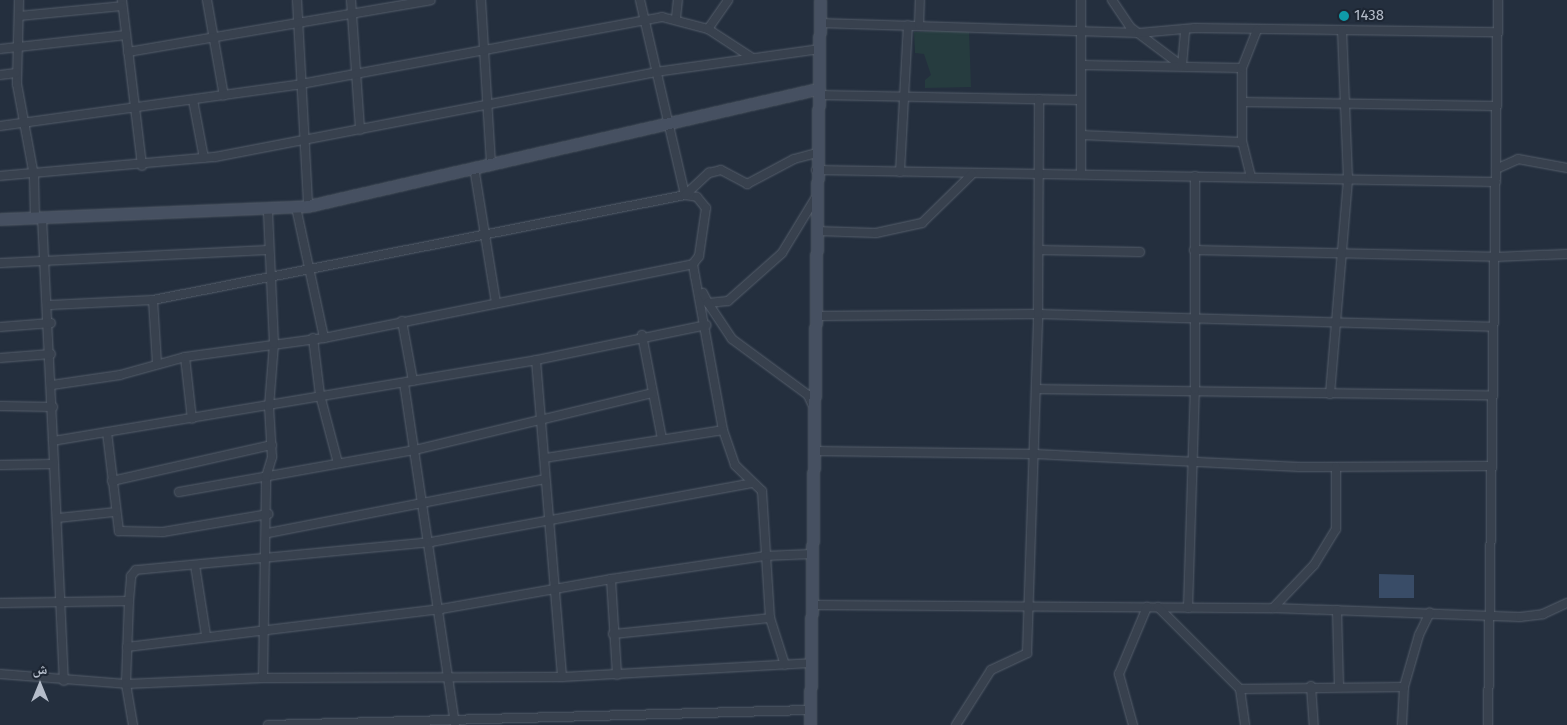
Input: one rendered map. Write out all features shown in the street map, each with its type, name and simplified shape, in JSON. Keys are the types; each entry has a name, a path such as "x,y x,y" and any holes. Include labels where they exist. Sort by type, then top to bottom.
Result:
{"street":[{"path":"20,0 16,73 34,176 46,260 50,305 53,442 64,680"},
{"path":"207,0 224,96"},
{"path":"297,0 308,206"},
{"path":"351,0 360,130"},
{"path":"128,52 431,0"},
{"path":"481,0 489,104 491,163"},
{"path":"640,0 646,20 665,122 685,195"},
{"path":"676,18 678,0"},
{"path":"708,29 728,0"},
{"path":"810,725 816,316 816,170 820,0"},
{"path":"919,25 920,0"},
{"path":"1081,0 1081,174"},
{"path":"1112,0 1139,33 1182,66"},
{"path":"1488,725 1490,466 1498,0"},
{"path":"18,16 122,3 142,166"},
{"path":"0,126 301,84 646,20 676,18 708,29 751,56"},
{"path":"819,23 1139,33 1257,30 1497,32"},
{"path":"900,172 908,25"},
{"path":"1251,177 1242,142 1242,68 1257,30"},
{"path":"1330,394 1348,179 1342,30"},
{"path":"1182,66 1186,32"},
{"path":"0,49 16,50 126,35"},
{"path":"0,176 34,176 204,158 306,141 656,72 751,56 819,49"},
{"path":"1081,65 1242,68"},
{"path":"0,75 16,73"},
{"path":"0,220 268,211 308,206 665,122 818,92 903,97 1081,100"},
{"path":"956,725 991,670 1027,653 1032,605 1039,250 1039,99"},
{"path":"193,100 204,158"},
{"path":"1242,102 1496,106"},
{"path":"1081,135 1242,142"},
{"path":"685,195 710,173 721,170 747,184 794,158 817,153"},
{"path":"1496,169 1518,159 1567,168"},
{"path":"474,167 496,303"},
{"path":"816,170 1496,182"},
{"path":"816,231 876,233 922,223 975,173"},
{"path":"1188,608 1194,463 1195,176"},
{"path":"50,305 153,300 484,232 685,195 702,201 706,212 699,256 693,264 324,338 185,358 120,375 52,385"},
{"path":"708,303 728,301 782,253 816,196"},
{"path":"296,207 324,338"},
{"path":"263,678 268,533 266,477 272,445 269,406 274,344 268,211"},
{"path":"0,263 269,250"},
{"path":"1039,250 1140,252"},
{"path":"1194,250 1343,255 1495,257 1567,254"},
{"path":"693,264 700,287 723,430 735,466 751,483 762,491 764,556 770,618 785,665"},
{"path":"700,287 708,303 732,339 808,395 814,420"},
{"path":"153,300 157,364"},
{"path":"816,316 1038,314 1195,321 1493,326"},
{"path":"402,321 414,450 431,542 455,722"},
{"path":"0,327 50,323"},
{"path":"53,442 269,406 320,395 536,360 642,334 706,325"},
{"path":"642,334 662,439"},
{"path":"314,338 320,395 338,463"},
{"path":"0,358 51,354"},
{"path":"185,358 192,419"},
{"path":"536,360 562,677"},
{"path":"1036,388 1492,395"},
{"path":"178,492 414,450 540,418 652,393"},
{"path":"0,406 53,407"},
{"path":"545,458 723,430"},
{"path":"107,432 116,527 124,532 163,532 268,514"},
{"path":"112,481 272,445"},
{"path":"814,451 1035,454 1194,463 1336,467 1490,466"},
{"path":"0,465 54,464"},
{"path":"1273,608 1314,565 1336,528 1336,467"},
{"path":"268,533 424,501 545,480"},
{"path":"133,725 126,684 130,576 136,570 267,560 431,542 549,523 751,483"},
{"path":"57,518 115,512"},
{"path":"127,647 206,635 440,609 556,592 611,579 764,556 812,554"},
{"path":"194,565 206,635"},
{"path":"611,579 617,675"},
{"path":"0,603 61,604 129,601"},
{"path":"812,604 1273,608 1488,613 1528,616 1567,603"},
{"path":"1133,725 1119,674 1147,607"},
{"path":"1158,607 1240,688 1245,725"},
{"path":"1337,610 1340,686"},
{"path":"1402,725 1404,687 1418,635 1430,612"},
{"path":"613,634 770,618"},
{"path":"0,674 126,684 263,678 449,679 562,677 811,663"},
{"path":"1240,688 1312,686 1404,687"},
{"path":"1312,686 1314,725"},
{"path":"268,725 578,721 810,710"},
{"path":"696,715 696,725"}],"green space":[{"path":"969,30 971,87 925,88 925,80 931,75 924,54 915,53 914,32"}],"water":[{"path":"1379,574 1414,575 1414,598 1379,598"}],"place":[{"name":"1438","path":"1344,16"}]}
